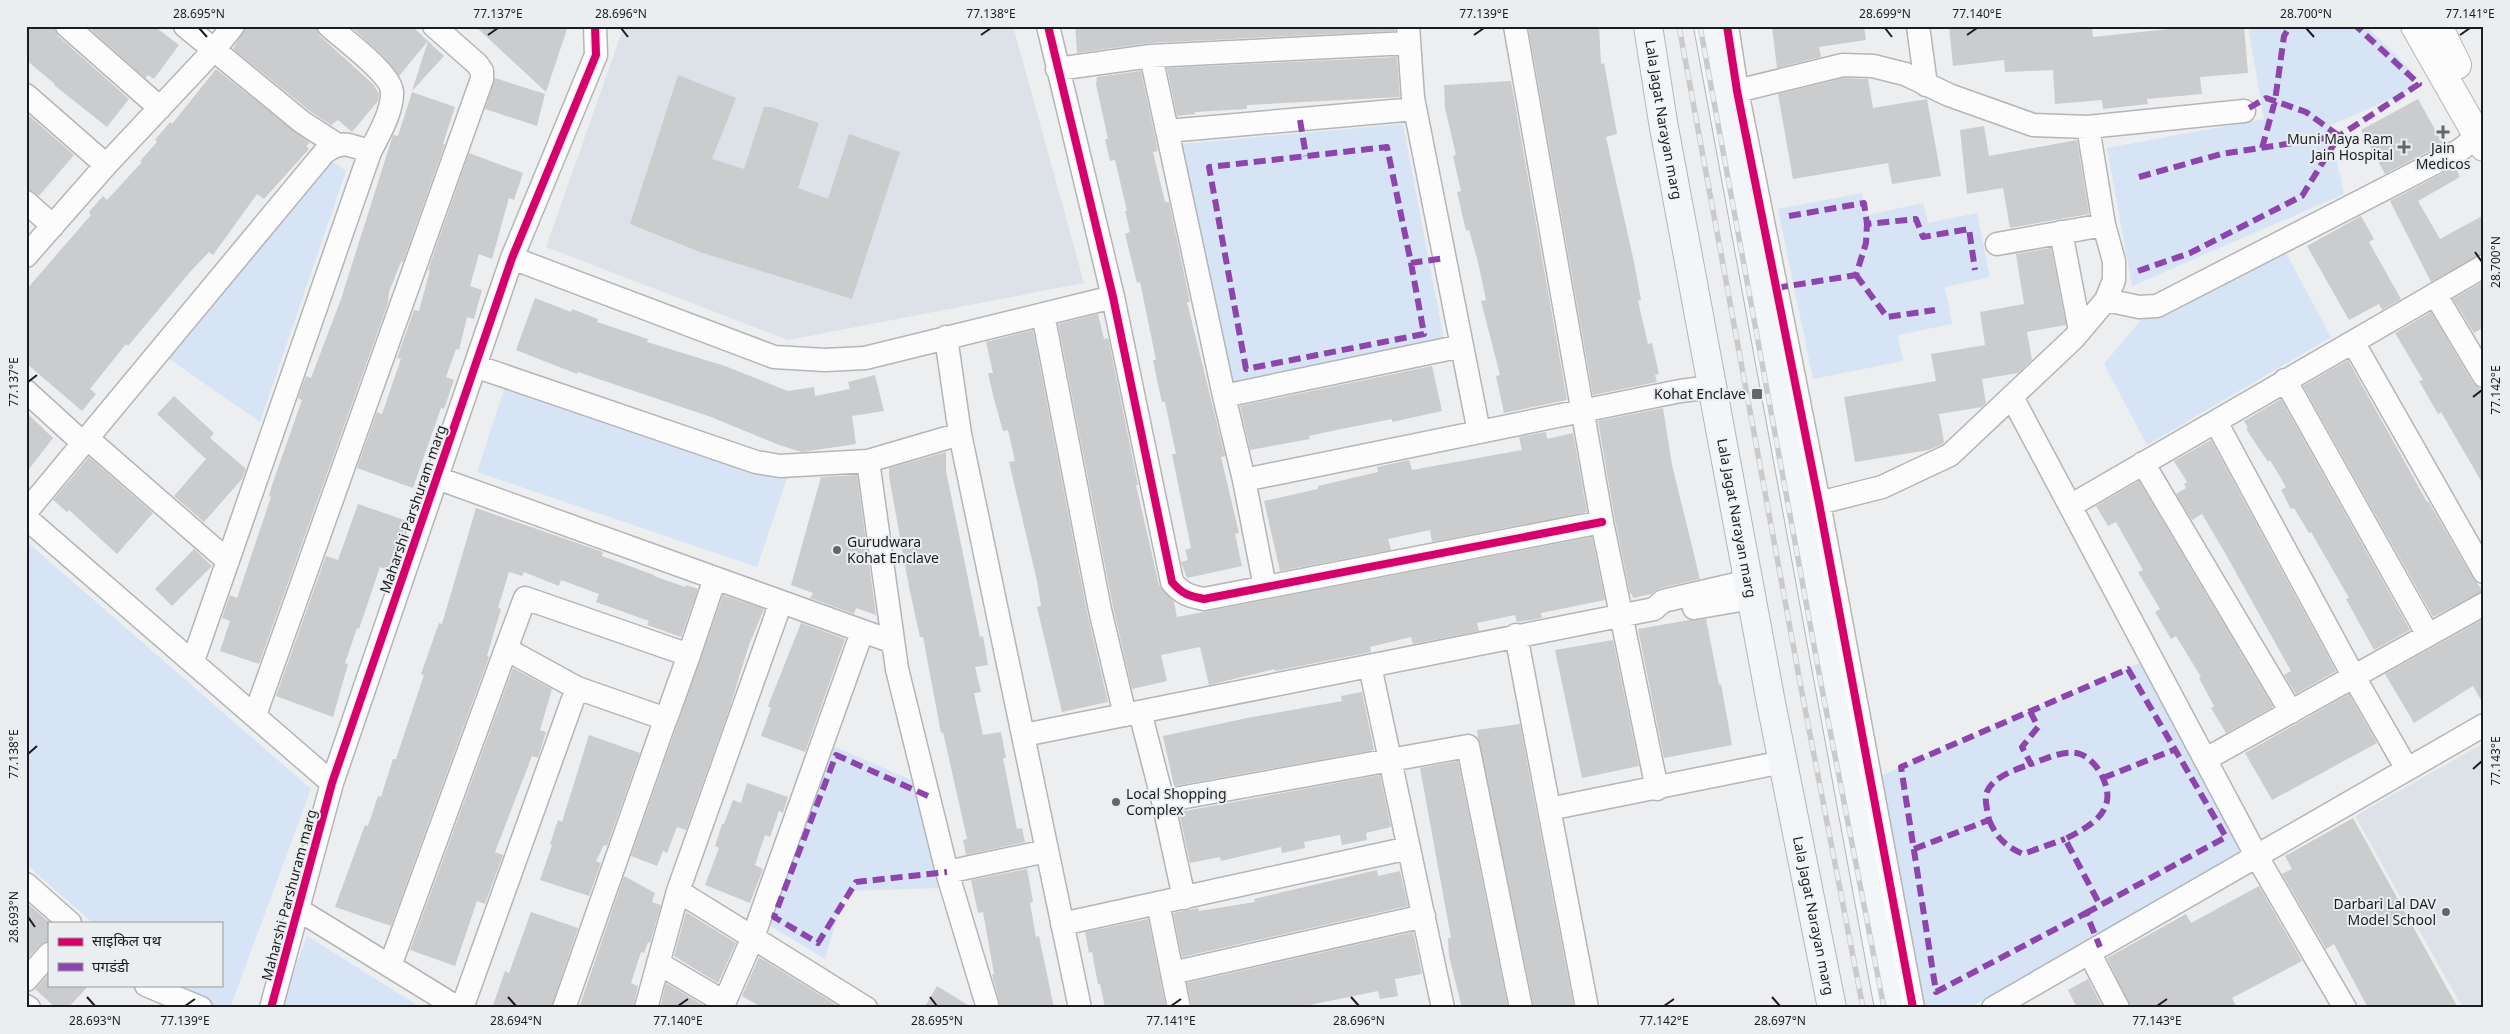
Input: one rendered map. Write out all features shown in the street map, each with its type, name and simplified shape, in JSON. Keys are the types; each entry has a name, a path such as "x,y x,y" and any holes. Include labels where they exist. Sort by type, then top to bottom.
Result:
{"main road":[{"name":"Lala Jagat Narayan marg","path":"1648,26 1712,387 1832,1008"},
{"path":"1708,26 1728,91 1807,504 1889,1008"}],"street":[{"path":"67,26 160,108"},
{"path":"185,26 302,122 336,144 346,144 370,152"},
{"path":"26,256 106,165 214,50 233,26"},
{"path":"193,661 370,152 390,108 393,91 385,77 329,26"},
{"path":"255,715 482,79 482,71 477,64 434,26"},
{"name":"Maharshi Parshuram marg","path":"271,1008 332,783 512,258 596,55 595,26"},
{"path":"1048,26 1112,297 1172,582 1186,596 1204,599 1602,522"},
{"path":"1515,26 1602,522 1623,615 1657,788"},
{"path":"1727,26 1728,91 1843,65 1881,68 1905,74 1979,107 2033,125 2088,127 2244,111"},
{"path":"1918,26 1926,84"},
{"path":"2415,26 2482,132"},
{"path":"2438,26 2482,132"},
{"path":"1057,69 1151,56 1409,35 1415,110 1479,432"},
{"path":"1151,56 1224,396 1244,480 1265,587"},
{"path":"26,95 106,165"},
{"path":"1167,131 1415,110"},
{"path":"1913,1008 1807,504 1882,487 1950,455 2080,331 2106,300 2114,280 2114,261 2104,225 2088,127"},
{"path":"2106,300 2139,307 2157,306 2460,150 2482,132"},
{"path":"26,512 324,153 336,144"},
{"path":"26,202 53,226"},
{"path":"1997,244 2104,225"},
{"path":"2061,232 2080,331"},
{"path":"512,258 774,357 825,360 865,358 1112,297"},
{"path":"2070,506 2484,266"},
{"path":"2435,294 2484,376"},
{"path":"1043,314 1100,610 1132,713 1163,801 1184,898"},
{"path":"946,337 960,434 1080,1008"},
{"path":"2352,342 2484,572"},
{"path":"1224,396 1462,346"},
{"path":"475,366 756,462 780,466 868,462 960,434"},
{"path":"2285,380 2428,635"},
{"path":"1244,480 1680,390 1712,387"},
{"path":"26,391 228,561"},
{"path":"2012,397 2256,854 2345,1008"},
{"path":"2216,422 2354,676 2407,769"},
{"path":"868,462 893,642 946,872 988,1008"},
{"path":"2144,463 2291,712"},
{"path":"437,478 893,642"},
{"path":"26,518 332,783"},
{"path":"564,1008 715,578"},
{"path":"1024,735 1516,635 1654,609 1665,613 1750,589"},
{"path":"390,966 525,598 689,656"},
{"path":"646,1008 678,891 781,602"},
{"path":"2206,759 2484,604"},
{"path":"658,963 723,1005 753,937 862,632"},
{"path":"1516,635 1588,1008"},
{"path":"506,649 577,688 666,719 667,715"},
{"path":"1370,666 1443,1008"},
{"path":"462,1008 577,688"},
{"path":"1993,1008 2090,954 2256,854 2484,725"},
{"path":"1163,801 1468,746 1521,1008"},
{"path":"1549,808 1783,762"},
{"path":"1062,924 1409,848"},
{"path":"946,872 1047,851"},
{"path":"26,884 69,922"},
{"path":"678,891 866,1008"},
{"path":"1158,903 1179,1008"},
{"path":"299,910 458,1008"},
{"path":"1172,973 1424,916"},
{"path":"2090,954 2118,1008"},
{"path":"26,980 48,955"},
{"path":"153,995 200,1008"}],"shaded area":[{"path":"624,26 1013,26 1084,283 788,340 546,247"},
{"path":"2248,26 2366,26 2411,70 2413,89 2329,126 2344,194 2132,286 2107,148 2264,119"},
{"path":"1403,124 1447,356 1225,402 1170,145"},
{"path":"333,162 346,171 260,422 168,358"},
{"path":"1862,193 1867,215 1923,203 1928,223 1977,213 1990,277 1945,287 1952,324 1898,335 1903,361 1813,379 1778,209"},
{"path":"2286,253 2331,337 2147,445 2104,364 2140,321"},
{"path":"511,368 792,463 757,567 477,472"},
{"path":"26,541 311,789 230,1008 210,1008 166,986 222,986 222,922 92,922 26,864"},
{"path":"2144,661 2245,852 1969,1008 1921,1008 1876,778"},
{"path":"824,742 923,785 943,888 845,891 825,959 758,918"},
{"name":"Darbari Lal DAV Model School","path":"2484,743 2484,1008 2463,1008 2355,816"},
{"path":"307,936 422,1008 280,1008"}],"building":[{"path":"26,26 54,26 58,36 129,99 107,127 26,60"},
{"path":"93,26 154,26 179,45 154,79 148,75 145,78 90,29"},
{"path":"246,26 316,26 320,36 374,85 379,94 378,101 352,132 338,120 331,125 310,111 233,49"},
{"path":"350,26 412,26 428,41 399,76 385,58"},
{"path":"475,26 568,26 546,92"},
{"path":"1075,26 1395,26 1395,31 1150,43 1077,53"},
{"path":"1528,26 1599,26 1601,64 1604,63 1617,134 1606,137 1634,262 1641,300 1638,301 1648,344 1652,343 1659,374 1655,375 1657,382 1593,395"},
{"path":"1772,26 1864,26 1866,40 1819,47 1821,57 1777,68"},
{"path":"1949,26 2045,26 2045,29 2092,26 2093,37 2197,26 2244,26 2248,73 2200,77 2202,94 2147,99 2148,104 2103,109 2102,100 2055,104 2053,70 2005,72 2004,60 1953,66"},
{"path":"428,41 444,56 412,91"},
{"path":"1397,57 1400,97 1247,105 1247,109 1195,112 1195,114 1177,116 1167,68"},
{"path":"216,69 310,143 306,146 309,149 264,199 257,194 213,255 209,252 128,346 126,344 90,389 96,394 82,411 26,363 26,290 91,215 89,212 103,196 107,200 142,162 140,161 157,142 155,140 170,122 172,124"},
{"path":"1141,71 1158,151 1153,152 1165,202 1169,202 1190,302 1187,302 1225,456 1221,457 1239,533 1235,534 1242,566 1187,578 1181,562 1188,560 1185,550 1191,548 1172,454 1176,454 1165,402 1162,402 1157,380 1153,360 1156,360 1140,282 1137,283 1125,234 1130,232 1125,211 1127,211 1115,160 1110,161 1105,139 1108,139 1096,84 1097,77"},
{"path":"678,75 736,98 712,159 744,169 764,107 771,107 819,123 798,188 828,199 849,134 900,152 852,299 700,252 630,224"},
{"path":"495,78 545,94 537,126 485,109"},
{"path":"1844,78 1868,79 1873,108 1927,99 1941,176 1892,184 1888,163 1793,179 1778,94"},
{"path":"1511,81 1567,400 1504,413 1496,376 1500,375 1481,301 1486,300 1478,262 1469,230 1466,231 1457,192 1461,191 1453,156 1456,155 1445,108 1444,85"},
{"path":"412,92 455,107 443,144 445,144 403,262 401,262 389,292 388,303 259,664 220,651 230,621 222,618 230,595 237,598 271,497 269,496 272,485 302,400 298,398 306,376 311,378 341,299 393,135 398,136"},
{"path":"2418,99 2443,144 2385,174 2361,130"},
{"path":"26,113 74,155 39,196 26,189"},
{"path":"1984,126 1989,156 2077,140 2089,214 2010,228 2003,188 1967,194 1960,130"},
{"path":"469,153 523,173 514,200 509,198 492,259 479,254 470,286 482,290 474,319 467,317 459,350 456,349 446,377 454,380 444,409 441,408 413,488 357,468 377,412 382,414 401,359 397,358 414,310 419,311 430,270 428,270"},
{"path":"2455,167 2460,177 2418,201 2440,239 2484,215 2484,253 2431,282 2390,201"},
{"path":"2361,216 2374,239 2369,242 2401,299 2382,310 2379,304 2349,320 2307,246"},
{"path":"2051,248 2066,325 2027,332 2032,360 2018,373 1982,379 1986,403 1982,407 1939,414 1943,444 1929,450 1855,462 1844,397 1936,381 1931,354 1985,345 1980,312 2024,304 2016,254"},
{"path":"2484,281 2484,327 2474,333 2453,299"},
{"path":"535,298 571,312 572,309 598,319 597,322 648,339 647,342 725,366 788,391 814,387 815,396 850,389 848,382 875,375 884,411 852,416 856,444 802,452 779,445 711,417 578,372 577,374 516,350"},
{"path":"2431,312 2473,383 2484,393 2484,486 2441,412 2438,414 2419,381 2423,380 2395,333"},
{"path":"1098,314 1104,339 1108,338 1109,342 1138,485 1136,485 1159,585 1174,602 1177,617 1592,537 1605,600 1541,613 1542,618 1517,622 1515,615 1477,623 1479,631 1413,644 1411,637 1370,647 1371,652 1275,671 1275,669 1209,685 1200,647 1161,655 1167,681 1132,689 1113,607 1058,324"},
{"path":"1033,330 1087,612 1108,702 1062,712 1037,607 1041,606 1037,581 1009,462 1015,461 1008,430 1003,431 988,373 993,373 986,342"},
{"path":"2348,360 2427,502 2473,578 2483,591 2433,617 2303,386"},
{"path":"1432,366 1442,411 1392,422 1392,419 1341,429 1309,436 1310,439 1250,450 1240,406"},
{"path":"174,396 214,433 210,438 246,469 242,479 204,522 174,496 206,459 157,414"},
{"path":"2281,399 2410,630 2374,650 2346,599 2349,598 2311,532 2309,533 2294,508 2291,509 2281,490 2286,487 2270,460 2268,462 2246,429 2248,428 2244,421"},
{"path":"1663,408 1672,465 1700,579 1660,588 1651,594 1633,598 1632,594 1630,594 1615,520 1598,421"},
{"path":"26,412 53,438 26,473"},
{"path":"1546,432 1547,439 1573,433 1587,512 1432,542 1430,530 1388,539 1391,550 1280,571 1264,501 1318,489 1318,486 1378,472 1377,467 1409,460 1412,470 1522,450 1519,437"},
{"path":"2211,440 2336,671 2296,694 2284,675 2291,671 2202,514 2192,520 2176,494 2186,488 2184,484 2187,482 2174,461"},
{"path":"946,452 946,471 980,637 983,636 988,665 975,667 981,692 974,693 983,735 1001,732 1006,758 1003,758 1017,829 1022,828 1025,842 966,855 963,840 967,839 943,732 941,733 923,637 920,637 909,587 889,476 889,468"},
{"path":"89,457 153,513 117,554 69,510 67,512 53,500"},
{"path":"857,475 876,615 856,608 854,614 810,598 813,593 791,585 821,477"},
{"path":"2139,481 2273,707 2226,733 2211,708 2214,706 2199,678 2201,677 2176,636 2171,639 2155,612 2160,609 2138,572 2143,570 2116,522 2108,526 2096,506"},
{"path":"358,504 407,521 390,571 380,567 359,629 357,628 345,663 348,664 333,717 276,696 326,556 338,560"},
{"path":"476,508 603,552 602,556 654,576 685,587 686,585 698,589 681,637 647,625 649,621 596,602 599,594 561,580 559,586 524,572 522,576 509,572 498,608 501,609 487,656 489,657 391,926 335,907 365,825 368,826 378,796 381,797 393,759 396,759 424,675 421,674 439,623 442,624"},
{"path":"194,549 212,566 172,606 155,589"},
{"path":"723,595 764,609 749,645 729,710 686,830 677,827 667,853 663,851 657,866 631,856"},
{"path":"1706,619 1719,685 1721,684 1732,745 1664,758 1638,629"},
{"path":"2484,619 2484,705 2473,686 2414,723 2385,674"},
{"path":"801,623 845,639 805,752 761,736 771,708 768,706"},
{"path":"1613,640 1639,766 1582,778 1555,650"},
{"path":"513,668 552,689 540,730 546,732 538,758 532,756 495,852 503,855 485,904 477,901 455,966 410,950"},
{"path":"1362,692 1374,750 1174,786 1163,736 1247,718 1342,701 1341,696"},
{"path":"2349,694 2377,743 2272,800 2245,753"},
{"path":"1520,724 1574,1008 1534,1008 1478,738 1477,730"},
{"path":"589,735 640,753 607,846 604,845 596,861 601,863 589,896 540,880 558,820 562,822"},
{"path":"1458,761 1508,1008 1462,1008 1449,956 1448,938 1451,938 1420,768"},
{"path":"1380,775 1391,827 1366,833 1367,840 1342,845 1340,835 1304,842 1305,848 1282,853 1281,847 1221,861 1220,857 1190,863 1179,812"},
{"path":"747,783 788,797 783,813 779,811 770,837 765,835 755,865 763,869 750,903 705,885 719,848 715,846 722,824 724,824 733,800 741,803"},
{"path":"2353,818 2458,1008 2368,1008 2334,944 2326,949 2282,874 2292,869 2285,856"},
{"path":"1027,869 1033,902 1030,903 1036,937 1039,936 1054,1008 1001,1008 992,975 994,974 983,912 978,913 971,880"},
{"path":"1377,870 1378,876 1400,871 1408,906 1182,957 1173,913 1198,908 1199,911 1255,902 1254,899"},
{"path":"624,876 655,893 652,902 661,905 650,943 648,942 644,953 641,952 631,983 638,986 633,1008 579,1008"},
{"path":"2259,886 2302,961 2232,998 2237,1008 2131,1008 2107,958 2186,914 2191,923"},
{"path":"26,902 49,922 48,941 40,945 26,960"},
{"path":"531,912 578,928 551,1008 492,1008 505,971 509,973"},
{"path":"686,912 736,943 718,983 674,956"},
{"path":"1148,919 1166,1008 1105,1008 1092,952 1089,953 1085,932"},
{"path":"1413,932 1422,974 1395,979 1398,996 1380,999 1378,991 1295,1008 1192,1008 1187,983"},
{"path":"759,957 841,1008 763,1008 742,996"},
{"path":"48,975 48,986 88,986 68,1008 56,1008 35,989"},
{"path":"2088,979 2103,1008 2077,1008 2068,990"},
{"path":"666,983 708,1008 660,1008"},
{"path":"937,986 973,1008 924,1008"}],"railway":[{"path":"1679,26 1802,693 1863,1008"},
{"path":"1700,26 1822,689 1884,1008"}],"marked path":[{"path":"2262,148 2275,101 2284,36 2290,26"},
{"path":"2139,177 2221,154 2339,136 2419,84 2356,26"},
{"path":"2138,271 2190,253 2302,196 2339,136 2306,112 2266,98 2244,111"},
{"path":"1300,120 1306,156"},
{"path":"1411,263 1424,334 1246,369 1209,167 1387,147 1411,263 1445,258"},
{"path":"1789,216 1864,203 1867,224"},
{"path":"1776,288 1856,275 1866,243 1867,224 1916,219 1923,237 1969,229 1975,270"},
{"path":"1856,275 1887,317 1935,310"},
{"path":"2086,913 2226,837 2128,669 1901,767 1936,992 2086,913 2100,947"},
{"path":"2030,711 2038,727 2022,747 2031,764 2062,754 2080,754 2087,757 2102,776 2107,798 2105,807 2093,822 2065,839 2100,905"},
{"path":"2103,778 2176,749"},
{"path":"928,796 836,755 774,917 818,943 856,882 947,872"},
{"path":"1914,849 1989,820 1986,796 1992,784 2004,775 2031,764"},
{"path":"1989,820 2002,841 2023,854 2065,839"}],"cycle path":[{"path":"271,1008 332,783 512,258 596,55 595,26"},
{"path":"1048,26 1113,297 1172,582 1179,589 1204,599 1602,522"},
{"path":"1727,26 1737,91 1819,503 1913,1008"}],"place":[{"name":"Jain Medicos","path":"2443,132"},
{"name":"Muni Maya Ram Jain Hospital","path":"2404,147"},
{"name":"Kohat Enclave","path":"1757,394"},
{"name":"Gurudwara Kohat Enclave","path":"837,550"},
{"name":"Local Shopping Complex","path":"1116,802"},
{"name":"Darbari Lal DAV Model School","path":"2446,912"}]}
